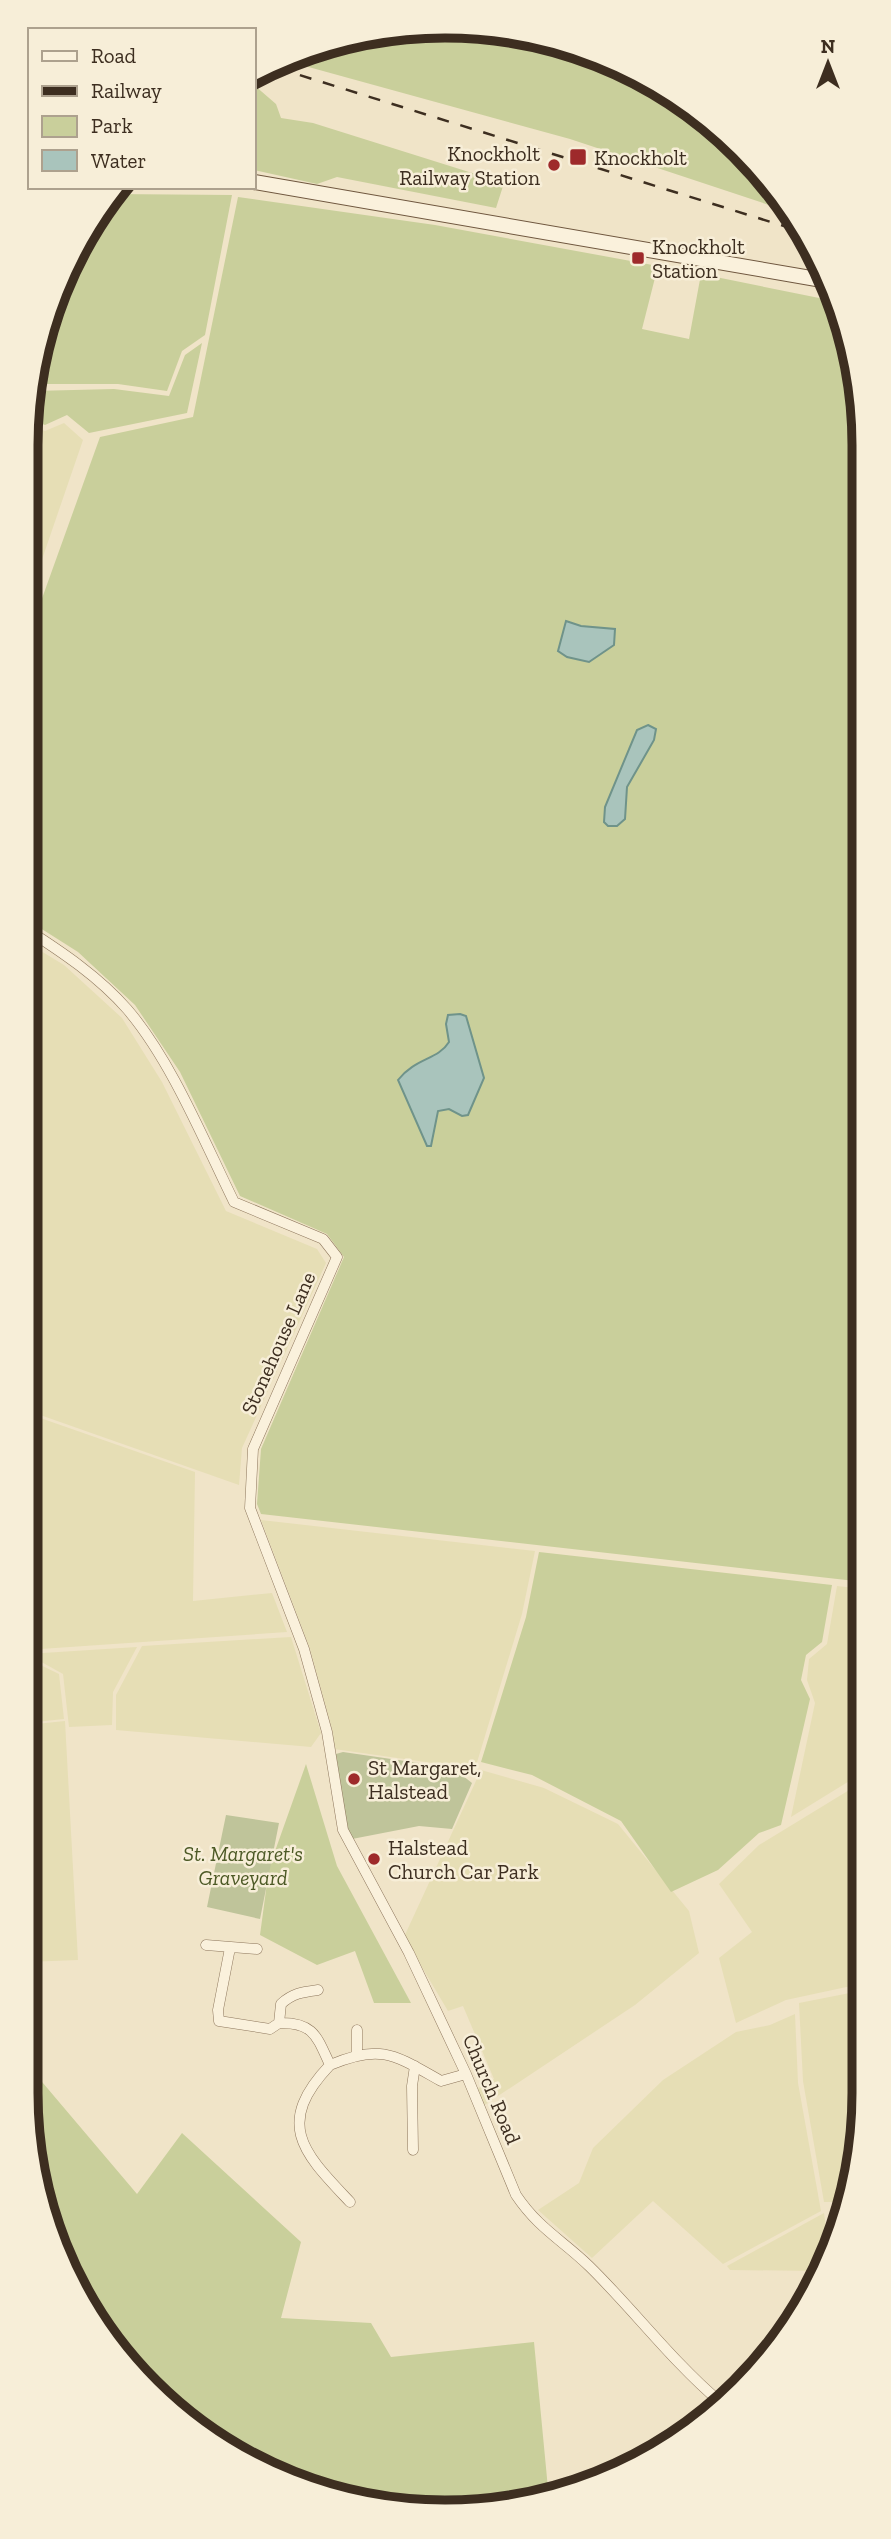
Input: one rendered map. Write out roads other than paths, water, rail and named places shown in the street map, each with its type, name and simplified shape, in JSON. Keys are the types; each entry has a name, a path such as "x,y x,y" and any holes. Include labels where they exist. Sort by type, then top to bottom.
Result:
{"street":[{"path":"256,182 817,279"},
{"name":"Stonehouse Lane","path":"38,937 69,957 127,1010 169,1073 234,1202 323,1239 337,1257 253,1449 250,1508 304,1649 327,1732"},
{"name":"Church Road","path":"327,1732 343,1830 409,1953 466,2074 516,2195 545,2231 587,2264 716,2397"},
{"path":"206,1945 257,1949"},
{"path":"230,1948 218,2010 219,2021 270,2029 279,2023 307,2027 316,2035 330,2065"},
{"path":"279,2023 281,2004 288,1998 298,1993 318,1990"},
{"path":"357,2030 357,2053"},
{"path":"350,2202 312,2163 301,2137 302,2108 330,2065 357,2053 392,2054 441,2081 466,2074"},
{"path":"412,2150 412,2086 415,2066"}],"water":[{"path":"566,621 581,626 615,629 614,645 589,662 567,657 558,651"},
{"path":"648,725 656,729 654,740 627,787 625,819 617,826 608,826 604,822 605,807 637,730"},
{"path":"448,1015 466,1016 484,1078 468,1115 462,1116 449,1109 438,1111 431,1146 427,1146 398,1080 412,1067 444,1048 449,1042 446,1024"}],"railway":[{"path":"286,71 789,228"}],"place":[{"name":"Knockholt","path":"578,157"},
{"name":"Knockholt Railway Station","path":"554,165"},
{"name":"Knockholt Station","path":"638,258"},
{"name":"St Margaret, Halstead","path":"354,1779"},
{"name":"Halstead Church Car Park","path":"374,1859"}],"park label":[{"name":"St. Margaret's Graveyard","path":"243,1865"}]}
